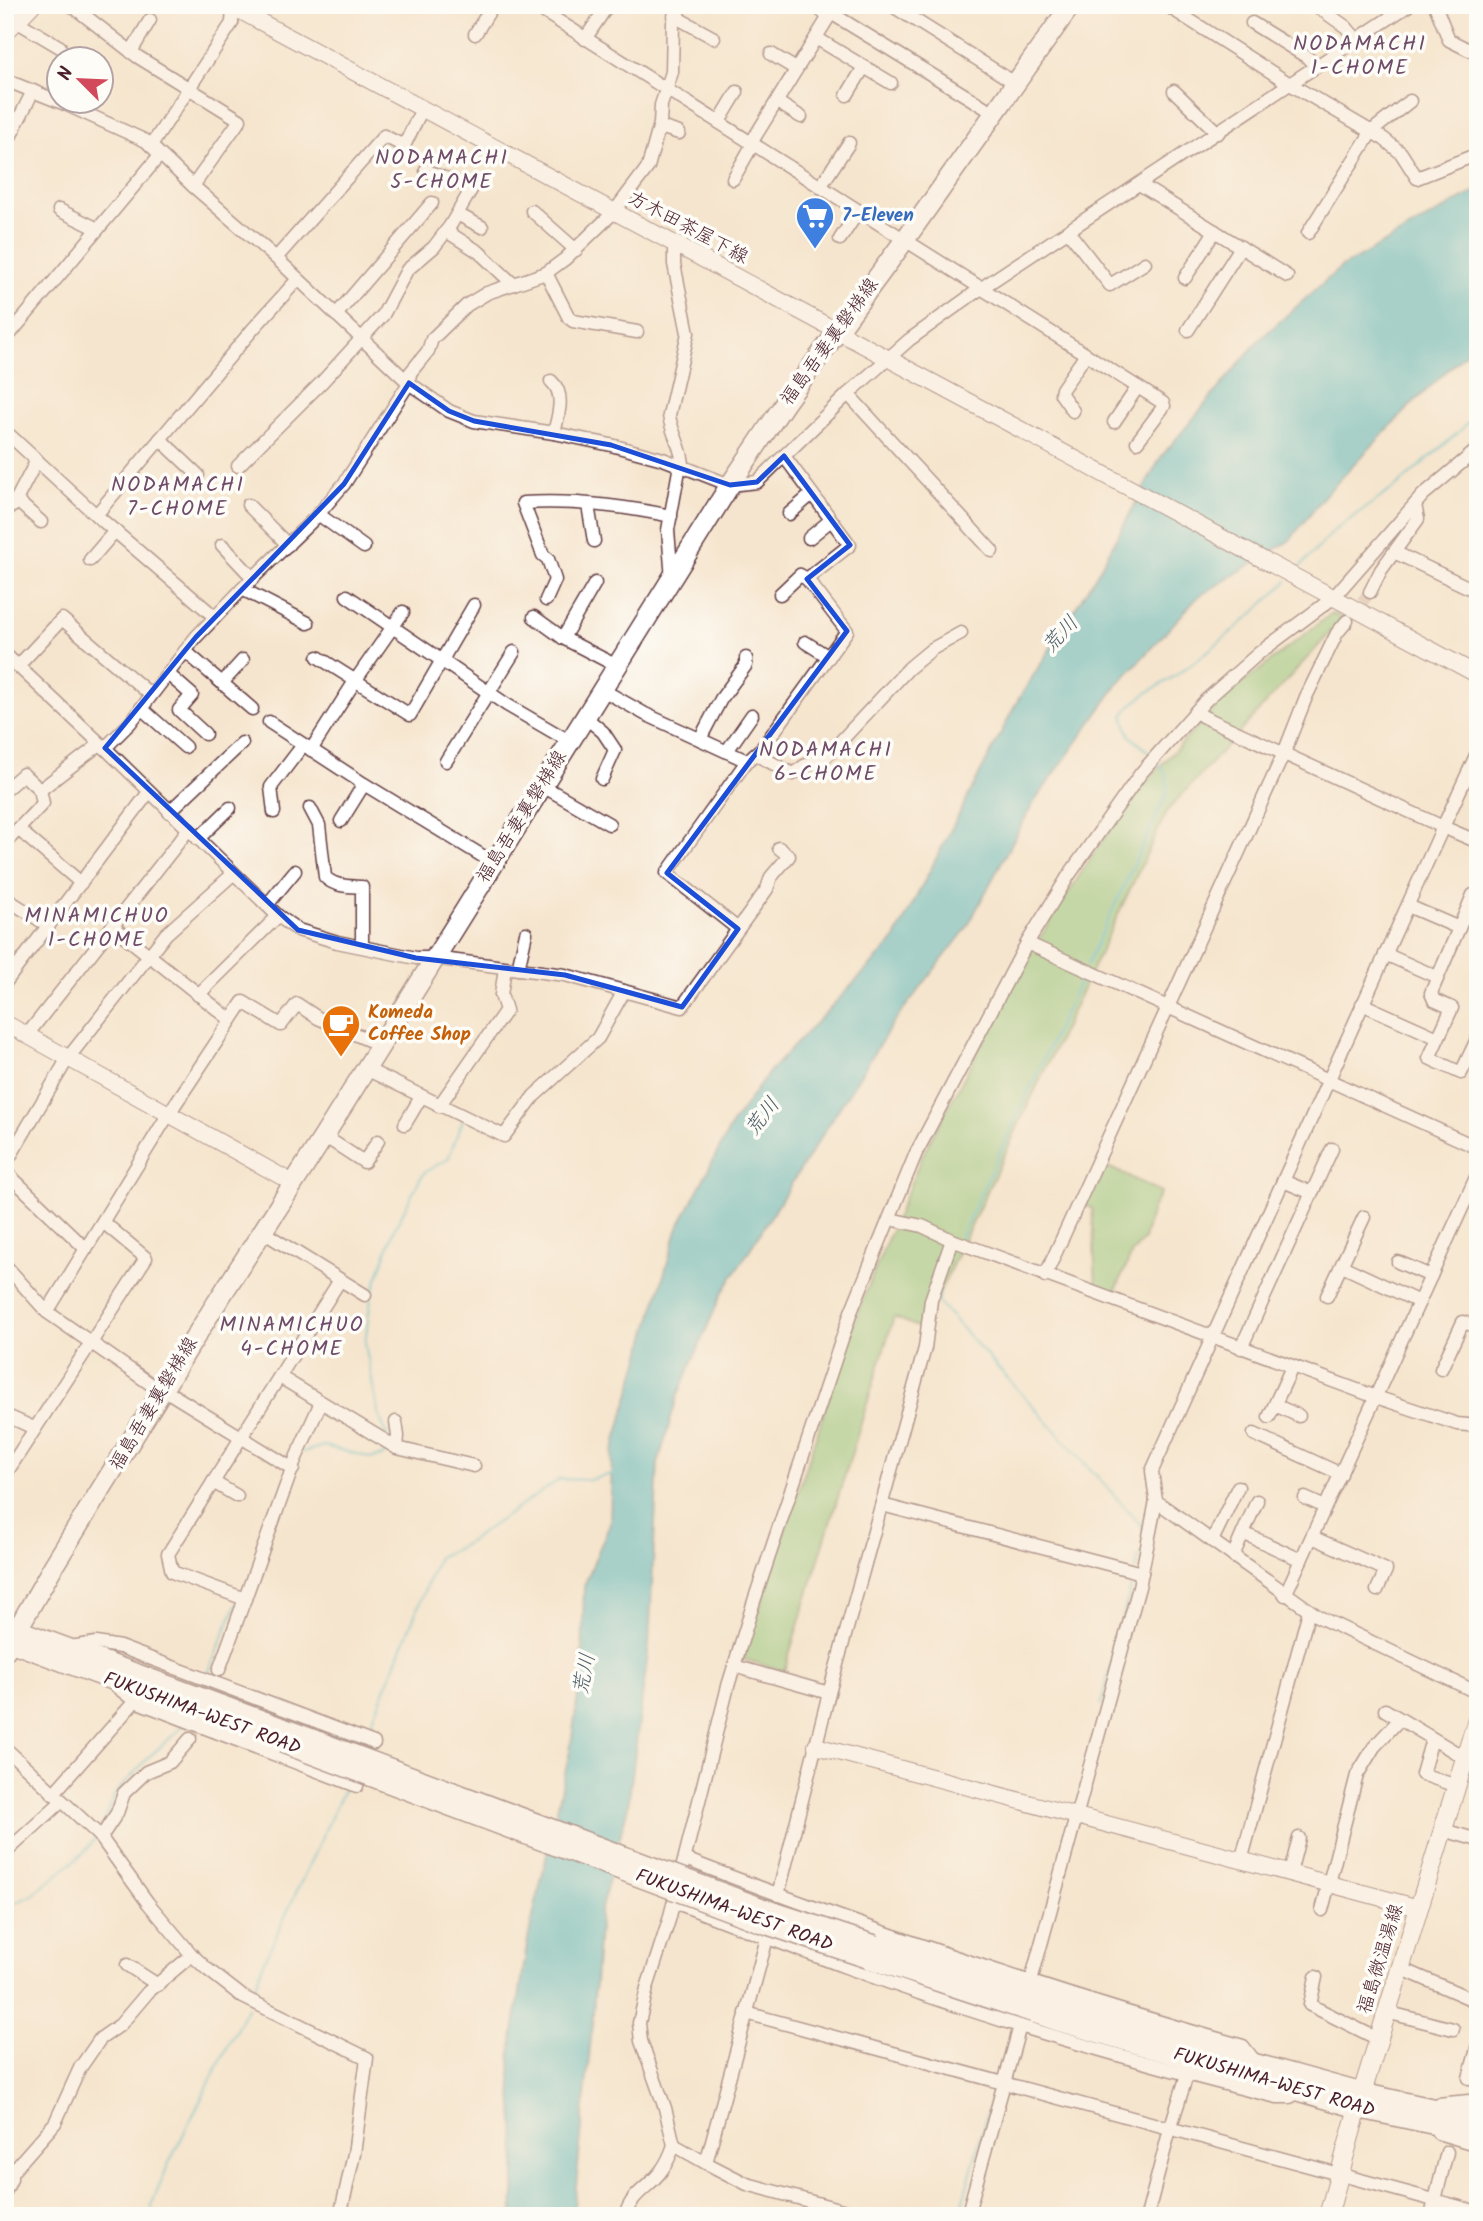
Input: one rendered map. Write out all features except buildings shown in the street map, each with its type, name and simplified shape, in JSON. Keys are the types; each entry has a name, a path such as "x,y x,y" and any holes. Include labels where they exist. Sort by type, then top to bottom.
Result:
{"main road":[{"path":"10,27 31,5"},
{"name":"福島吾妻裏磐梯線","path":"9,1638 730,485 785,403 904,241 1071,5"},
{"name":"FUKUSHIMA-WEST ROAD","path":"9,1638 66,1648 762,1923 872,1952 1257,2064 1359,2100"},
{"name":"FUKUSHIMA-WEST ROAD","path":"9,1638 105,1677 285,1736"},
{"name":"福島微温湯線","path":"1328,2216 1359,2100 1477,1722"},
{"name":"FUKUSHIMA-WEST ROAD","path":"872,1952 1061,2022 1300,2091 1419,2113 1478,2119"},
{"name":"FUKUSHIMA-WEST ROAD","path":"1419,2113 1478,2134"}],"street":[{"path":"71,5 131,52 240,120 193,186"},
{"path":"475,34 492,5"},
{"path":"533,5 1163,403 1137,442"},
{"path":"585,39 608,5"},
{"path":"814,5 832,12 994,113"},
{"path":"1166,5 1290,84 1372,131 1401,153 1417,178 1478,154"},
{"path":"1315,5 1346,27 1357,40"},
{"path":"5,80 146,141 409,383 449,411 474,421 554,433 611,446 681,466 730,485 747,485 757,482 887,358 980,289 1409,5"},
{"path":"1435,5 1449,40 1469,50"},
{"path":"5,340 98,229 155,151 189,87 232,23 232,6"},
{"name":"方木田茶屋下線","path":"232,6 1478,675"},
{"path":"897,7 1016,83"},
{"path":"678,11 714,38"},
{"path":"40,790 103,746 141,708 185,650 215,617 318,514 344,484 409,383 410,373 428,351 432,339 467,305 486,293 546,273 576,250 614,212 648,167 660,127 662,104 673,72 678,11"},
{"path":"733,179 832,12"},
{"path":"131,52 150,20"},
{"path":"1252,23 1307,57 1316,67"},
{"path":"10,27 58,46"},
{"path":"816,38 891,83"},
{"path":"771,54 796,69"},
{"path":"847,95 864,67"},
{"path":"5,147 33,91"},
{"path":"1174,91 1218,133"},
{"path":"719,122 737,92"},
{"path":"1308,233 1372,131 1410,101"},
{"path":"777,102 801,117"},
{"path":"276,258 384,136 404,146 422,109"},
{"path":"660,127 679,133"},
{"path":"820,187 849,143"},
{"path":"238,466 322,382 383,315 407,270 434,247 457,214 472,188 426,170"},
{"path":"1139,184 1287,276"},
{"path":"336,315 432,202"},
{"path":"58,210 98,229"},
{"path":"532,211 576,250"},
{"path":"840,239 858,212"},
{"path":"457,214 482,227"},
{"path":"446,231 479,252 513,284"},
{"path":"1068,231 1110,285 1145,263"},
{"path":"1185,278 1215,231"},
{"path":"672,580 668,530 683,458 670,426 669,415 688,332 674,264 674,244"},
{"path":"1188,330 1241,247"},
{"path":"546,273 573,321 637,332"},
{"path":"96,515 298,279"},
{"path":"1073,411 1061,394 1085,356"},
{"path":"551,382 557,386 560,394 554,433"},
{"path":"1114,422 1137,388"},
{"path":"848,394 992,551"},
{"path":"5,431 96,515 215,617"},
{"path":"160,439 198,475"},
{"path":"625,2216 635,2194 660,2173 674,2145 665,2108 641,2041 639,2023 647,1987 674,1902 702,1782 734,1666 851,1312 916,1153 1027,943 1069,876 1134,782 1196,711 1259,653 1332,598 1423,495 1478,449"},
{"path":"784,456 850,545 807,579"},
{"path":"37,460 11,500 41,522"},
{"path":"789,514 812,494"},
{"path":"546,600 555,580 523,503 629,507 671,516"},
{"path":"248,505 288,545"},
{"path":"589,505 594,541"},
{"path":"1370,592 1381,570 1418,519 1415,505"},
{"path":"318,514 364,547"},
{"path":"809,538 831,520"},
{"path":"90,560 115,531"},
{"path":"222,545 253,578"},
{"path":"1394,552 1478,592"},
{"path":"738,929 667,873 847,631 807,579 800,575 780,594"},
{"path":"563,638 595,583"},
{"path":"242,589 308,623"},
{"path":"347,596 490,693 569,741"},
{"path":"318,657 410,715 474,605"},
{"path":"274,812 271,787 307,748 403,612"},
{"path":"534,617 563,638 615,666"},
{"path":"18,666 62,619 152,695"},
{"path":"1045,1276 1284,753 1306,697 1337,633 1347,621"},
{"path":"601,689 645,714 727,751 751,757 793,774 826,757 909,668 932,649 961,633"},
{"path":"805,642 829,657"},
{"path":"185,650 252,709"},
{"path":"446,761 514,652"},
{"path":"5,654 278,916 298,930 337,942 416,958 565,975 686,1009 767,889 771,877 789,856 779,848"},
{"path":"700,739 722,699 746,665 746,658"},
{"path":"222,682 243,660"},
{"path":"168,674 192,695 179,710 205,734"},
{"path":"141,708 185,747"},
{"path":"1196,711 1478,842"},
{"path":"727,751 752,715"},
{"path":"584,716 603,732 615,750 602,779"},
{"path":"269,722 494,863"},
{"path":"169,812 242,743"},
{"path":"1031,1981 1142,1573 1156,1501 1152,1471 1478,751"},
{"path":"5,790 23,774 40,790 43,803 14,834 81,883"},
{"path":"341,821 364,784"},
{"path":"541,785 609,824"},
{"path":"5,983 149,792"},
{"path":"310,807 319,825 325,877 338,885 362,887 362,946"},
{"path":"27,1035 112,926 193,835 230,808"},
{"path":"267,905 295,871"},
{"path":"5,1165 68,1058 149,955 184,917 233,873"},
{"path":"1473,895 1431,993 1434,1000 1452,1008 1429,1058 1461,1073 1478,1037"},
{"path":"5,898 48,926"},
{"path":"1408,906 1459,928"},
{"path":"198,995 278,916"},
{"path":"112,926 231,1020"},
{"path":"439,1105 506,1010 501,995 526,933"},
{"path":"1027,943 1478,1148"},
{"path":"1385,954 1437,976"},
{"path":"366,1069 504,1136 534,1096 597,1038 624,991"},
{"path":"47,1312 168,1115 243,1002 281,1025 297,1004 318,1018 380,1045"},
{"path":"1362,1004 1438,1038"},
{"path":"5,1023 293,1183"},
{"path":"405,1124 421,1097"},
{"path":"324,1136 363,1162 378,1141"},
{"path":"1241,1348 1332,1149"},
{"path":"5,1171 86,1249"},
{"path":"1285,1595 1478,1172"},
{"path":"1283,1181 1312,1193"},
{"path":"1328,1296 1364,1217"},
{"path":"890,1219 922,1226 1045,1276 1376,1397 1457,1424 1478,1426"},
{"path":"5,1475 146,1258 103,1222"},
{"path":"263,1232 365,1295"},
{"path":"778,1895 829,1693 925,1348 931,1300 951,1240"},
{"path":"1398,1262 1431,1276"},
{"path":"5,1265 47,1312 152,1385 242,1437 292,1461"},
{"path":"1342,1266 1419,1302"},
{"path":"240,1597 172,1572 168,1553 340,1280"},
{"path":"1441,1369 1463,1322 1478,1327"},
{"path":"1292,1367 1272,1411 1299,1416"},
{"path":"280,1377 397,1448 474,1466"},
{"path":"219,1670 240,1597 292,1461 321,1402"},
{"path":"5,1415 34,1428"},
{"path":"396,1422 397,1448"},
{"path":"1254,1434 1340,1474"},
{"path":"213,1482 237,1496"},
{"path":"1212,1541 1238,1487"},
{"path":"1305,1498 1325,1507"},
{"path":"1156,1501 1310,1611 1478,1693"},
{"path":"1233,1556 1257,1501"},
{"path":"882,1505 1142,1573"},
{"path":"1243,1533 1301,1560"},
{"path":"1312,1537 1386,1570 1377,1590"},
{"path":"1241,1861 1310,1611"},
{"path":"66,1648 96,1643 120,1647 374,1743"},
{"path":"734,1666 829,1693"},
{"path":"105,1677 135,1701 357,1786"},
{"path":"5,1853 57,1798 135,1701"},
{"path":"1385,1710 1465,1758"},
{"path":"1322,1910 1357,1774 1374,1747 1400,1719"},
{"path":"99,1835 117,1813 124,1793 146,1772 170,1762 190,1739"},
{"path":"1432,1739 1422,1774 1456,1786"},
{"path":"816,1746 1419,1908"},
{"path":"5,1748 99,1835 148,1903 192,1955 243,1997 367,2058 354,2154 340,2216"},
{"path":"1443,1830 1478,1840"},
{"path":"1290,1873 1299,1838"},
{"path":"685,1859 778,1895 1031,1981 1244,2046 1257,2064"},
{"path":"674,1902 766,1938 1020,2026 1187,2075 1276,2097 1290,2096 1300,2091"},
{"path":"706,2163 766,1938"},
{"path":"5,2192 11,2173 55,2123 80,2068 100,2039 120,2025 148,1992 192,1955"},
{"path":"127,1965 158,1985"},
{"path":"1400,1968 1478,2002"},
{"path":"1316,1977 1310,2005 1378,2039"},
{"path":"1386,2012 1453,2029"},
{"path":"746,2013 1478,2212"},
{"path":"967,2216 1020,2026"},
{"path":"1469,2078 1478,2045"},
{"path":"1147,2216 1187,2075"},
{"path":"1419,2113 1469,2101 1478,2103"},
{"path":"1419,2113 1445,2136 1478,2146"},
{"path":"674,2145 747,2184 864,2216"},
{"path":"1431,2216 1447,2152"}],"highlighted area":[{"path":"409,383 449,411 474,421 611,445 730,485 757,482 784,456 850,545 807,579 847,631 667,873 738,929 682,1007 565,975 416,958 298,930 105,748 196,637 344,484"}],"green space":[{"path":"1332,613 1343,619 1167,811 922,1329 894,1317 784,1671 743,1659 855,1318 922,1156 1032,950 1097,848 1149,778 1225,697"},
{"path":"1100,1163 1161,1192 1152,1209 1144,1239 1132,1253 1114,1294 1096,1286 1092,1208 1081,1204"}],"water":[{"name":"荒川","path":"1478,190 1478,341 1411,405 1324,496 1289,541 1198,597 1119,683 1032,805 966,929 893,1023 721,1295 677,1397 658,1464 649,1645 628,1806 600,1912 592,2028 573,2216 513,2216 516,2153 510,2059 528,1939 570,1751 582,1669 584,1586 610,1523 612,1454 677,1230 732,1124 770,1071 893,942 1018,700 1098,572 1161,457 1259,340 1340,268"}],"waterway":[{"path":"1296,571 1336,529 1398,485 1461,430 1478,411"},
{"path":"1151,754 1130,736 1123,716 1128,709 1221,641 1287,581"},
{"path":"1087,965 1168,791 1166,774 1157,762"},
{"path":"960,1238 1083,974"},
{"path":"388,1439 378,1412 365,1344 371,1297 394,1230 420,1179 425,1172 448,1159 463,1120"},
{"path":"941,1290 937,1301 1145,1531"},
{"path":"303,1452 324,1446 372,1458 383,1456 388,1449"},
{"path":"366,1737 438,1557 464,1545 560,1479 589,1480 615,1473"},
{"path":"1136,1569 1139,1555"},
{"path":"1101,1704 1134,1575"},
{"path":"207,1676 236,1605"},
{"path":"104,1822 115,1794 183,1723"},
{"path":"251,1996 264,1962 346,1785"},
{"path":"5,1907 31,1896 85,1852 96,1837"},
{"path":"152,2216 152,2204 168,2165 248,2006"},
{"path":"997,2077 1002,2061"},
{"path":"959,2216 995,2084"}],"tunnel":[{"path":"1351,616 1370,592"},
{"path":"190,1739 219,1670"}],"place":[{"name":"7-Eleven","path":"815,250"},
{"name":"Komeda Coffee Shop","path":"341,1058"}],"district":[{"name":"NODAMACHI 1-CHOME","path":"1360,56"},
{"name":"NODAMACHI 5-CHOME","path":"442,170"},
{"name":"NODAMACHI 7-CHOME","path":"178,497"},
{"name":"NODAMACHI 6-CHOME","path":"826,762"},
{"name":"MINAMICHUO 1-CHOME","path":"97,928"},
{"name":"MINAMICHUO 4-CHOME","path":"292,1337"}]}
